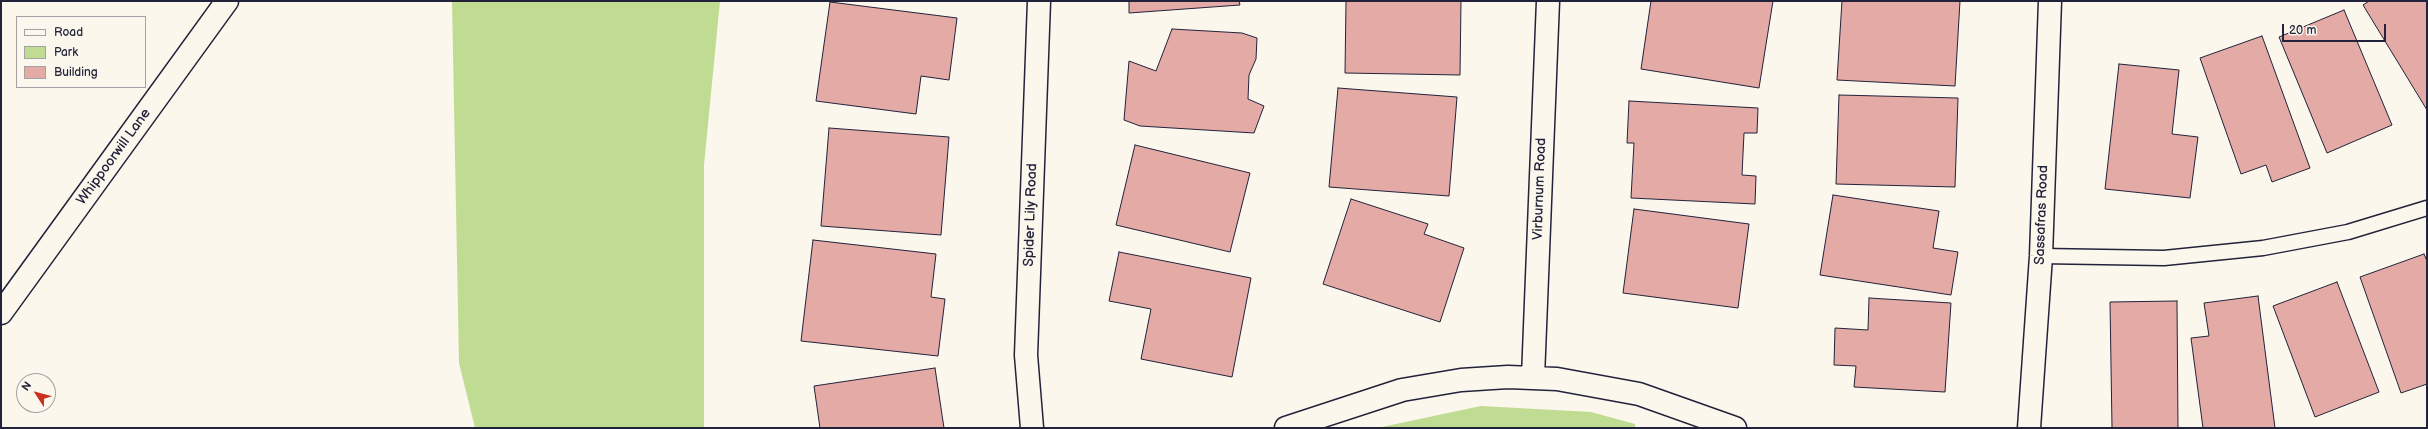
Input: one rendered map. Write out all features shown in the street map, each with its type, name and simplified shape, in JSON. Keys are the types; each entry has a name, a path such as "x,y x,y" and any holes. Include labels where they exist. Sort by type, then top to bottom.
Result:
{"street":[{"name":"Whippoorwill Lane","path":"1,313 227,1"},
{"name":"Spider Lily Road","path":"1032,428 1026,355 1039,1"},
{"name":"Virburnum Road","path":"1533,377 1548,1"},
{"name":"Sassafras Road","path":"2029,428 2040,256 2050,1"},
{"path":"1286,428 1402,390 1460,380 1533,377 1592,384 1639,394 1735,428"}],"lane":[{"path":"2040,256 2164,258 2263,248 2348,232 2427,208"}],"green space":[{"path":"452,1 720,1 704,165 704,428 475,428 459,363"},
{"path":"1481,406 1591,412 1635,424 1635,428 1377,428"}],"building":[{"path":"1129,1 1239,1 1240,5 1129,13"},
{"path":"1346,1 1461,1 1460,75 1345,73"},
{"path":"1651,1 1773,1 1759,88 1641,69"},
{"path":"1842,1 1960,1 1955,86 1837,80"},
{"path":"2369,1 2427,1 2427,110 2363,5"},
{"path":"830,2 957,18 949,80 921,76 916,114 816,101"},
{"path":"2344,10 2392,125 2327,153 2279,37"},
{"path":"1172,29 1242,33 1257,38 1256,59 1249,75 1248,99 1264,106 1254,133 1140,126 1124,120 1129,61 1156,71"},
{"path":"2262,36 2310,168 2272,182 2266,165 2241,174 2200,58"},
{"path":"2119,64 2179,70 2172,134 2198,137 2190,198 2105,189"},
{"path":"1338,88 1457,97 1449,196 1329,187"},
{"path":"1839,95 1958,98 1955,187 1836,184"},
{"path":"1629,101 1758,108 1757,133 1744,133 1742,175 1756,176 1755,204 1631,198 1634,143 1627,143"},
{"path":"829,128 949,137 941,235 821,226"},
{"path":"1135,145 1250,173 1230,252 1116,225"},
{"path":"1833,195 1939,211 1933,248 1958,252 1951,295 1820,275"},
{"path":"1351,199 1428,224 1424,234 1464,248 1440,322 1323,284"},
{"path":"1634,209 1749,224 1738,308 1623,293"},
{"path":"813,240 936,254 931,297 945,299 938,356 801,341"},
{"path":"1119,252 1251,278 1232,377 1141,359 1151,309 1109,301"},
{"path":"2424,254 2427,261 2427,384 2401,393 2360,277"},
{"path":"2337,282 2379,392 2315,417 2273,306"},
{"path":"2258,296 2275,428 2203,428 2191,338 2209,336 2204,303"},
{"path":"1869,298 1951,303 1945,392 1854,387 1856,366 1834,365 1835,328 1868,330"},
{"path":"2177,301 2178,428 2112,428 2110,302"},
{"path":"935,368 944,428 820,428 814,386"}]}
